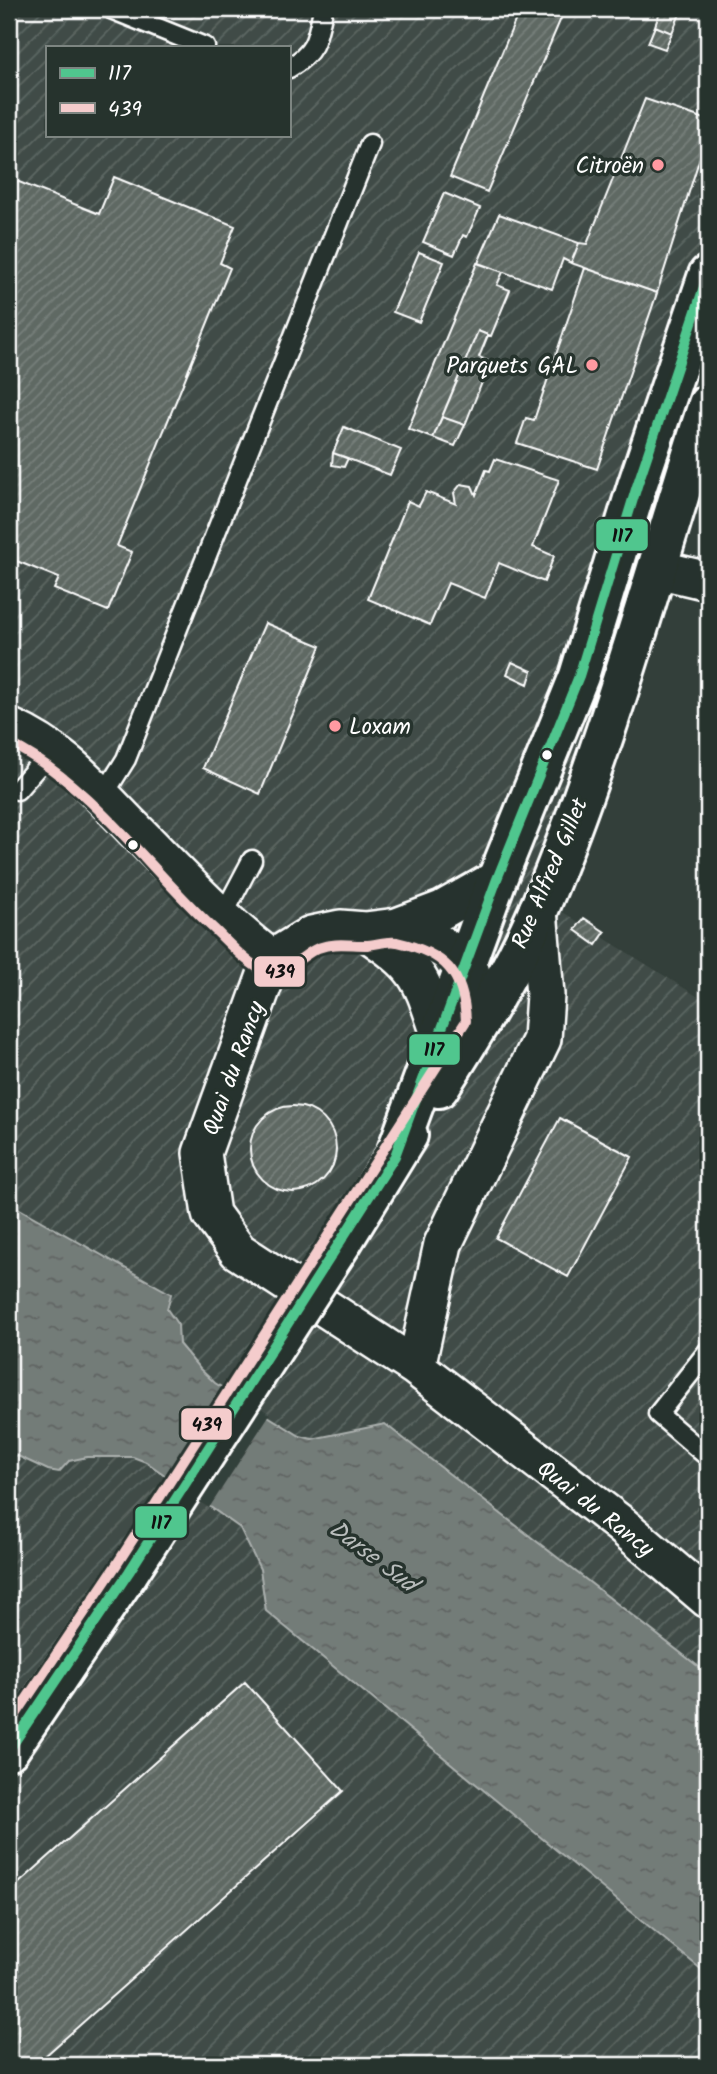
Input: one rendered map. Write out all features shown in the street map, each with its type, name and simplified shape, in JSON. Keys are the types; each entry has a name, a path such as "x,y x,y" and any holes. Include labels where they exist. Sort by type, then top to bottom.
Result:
{"main road":[{"name":"Rue Alfred Gillet","path":"395,1156 497,879 579,676 708,275"},
{"name":"Rue Alfred Gillet","path":"9,1750 130,1572 480,1025 538,910 569,834 657,569 708,404"}],"street":[{"path":"657,569 708,581"},
{"path":"9,727 69,762 222,917 272,959 311,935 340,929 381,929 440,944 468,963 479,998 480,1025"},
{"path":"381,929 442,910 497,879"},
{"path":"416,1367 443,1244 471,1180 542,1038 545,995 538,910"},
{"path":"381,929 421,977 441,1037"},
{"name":"Quai du Rancy","path":"272,959 202,1153 211,1214 238,1251 416,1367 619,1523 708,1599"}],"lane":[{"path":"111,9 203,46"},
{"path":"290,67 307,57 318,36 323,9"},
{"path":"103,796 126,759 370,144"},
{"path":"17,790 52,750"},
{"path":"222,917 252,860"},
{"path":"708,1351 657,1414 708,1457"}],"shaded area":[{"path":"9,9 708,9 708,384 553,906 708,1003 708,2065 9,2065"}],"water":[{"name":"Darse Sud","path":"9,1203 171,1294 167,1309 178,1325 179,1344 215,1383 300,1436 312,1439 385,1424 708,1674 708,1975 266,1611 260,1569 240,1528 146,1462 133,1457 87,1457 69,1461 59,1472 48,1470 9,1452"}],"pier":[{"path":"223,1384 270,1414 209,1508 163,1478"}],"building":[{"path":"520,9 565,9 487,192 450,177"},
{"path":"661,9 682,9 672,33 655,26"},
{"path":"655,26 672,33 665,49 648,43"},
{"name":"Citroën","path":"645,99 708,120 708,132 657,293 571,263 579,243 587,244"},
{"path":"114,177 235,226 220,263 230,268 117,546 132,552 108,611 54,589 59,578 9,558 9,178 99,214"},
{"path":"444,193 480,208 467,237 463,235 454,255 423,242"},
{"path":"499,214 579,243 571,263 563,259 552,289 478,263"},
{"path":"419,252 444,262 419,322 393,312"},
{"path":"477,263 503,272 497,285 510,290 491,336 478,331 433,438 408,429"},
{"name":"Parquets GAL","path":"585,268 657,293 597,469 517,443 526,418 534,420"},
{"path":"478,331 488,335 479,357 490,362 465,425 442,417"},
{"path":"442,417 465,425 455,446 433,438"},
{"path":"344,427 401,450 390,475 333,453"},
{"path":"333,453 348,458 344,467 332,465"},
{"path":"495,459 559,480 533,547 554,556 544,582 499,563 485,598 448,583 430,625 368,599 408,501 419,506 426,492 456,504 454,493 461,484 472,486 476,495 486,470 490,471"},
{"path":"265,623 321,646 260,794 203,768"},
{"path":"512,662 532,671 528,684 507,674"},
{"path":"584,918 605,932 596,945 575,930"},
{"path":"293,1106 317,1113 329,1125 336,1149 329,1173 317,1185 293,1192 269,1185 257,1173 250,1149 257,1125 269,1113"},
{"path":"560,1118 632,1157 568,1277 496,1238"},
{"path":"245,1682 343,1791 35,2065 9,2065 9,1892"}],"transit line":[{"name":"117","path":"9,1750 129,1572 395,1156 497,879 579,676 637,486 708,275"},
{"name":"439","path":"9,743 38,760 92,803 189,904 252,964 266,972 279,972 318,948 342,944 397,942 428,952 449,968 461,990 466,1021 117,1564 9,1725"}],"place":[{"name":"Citroën","path":"658,165"},
{"name":"Parquets GAL","path":"592,365"},
{"name":"Loxam","path":"335,726"}]}
